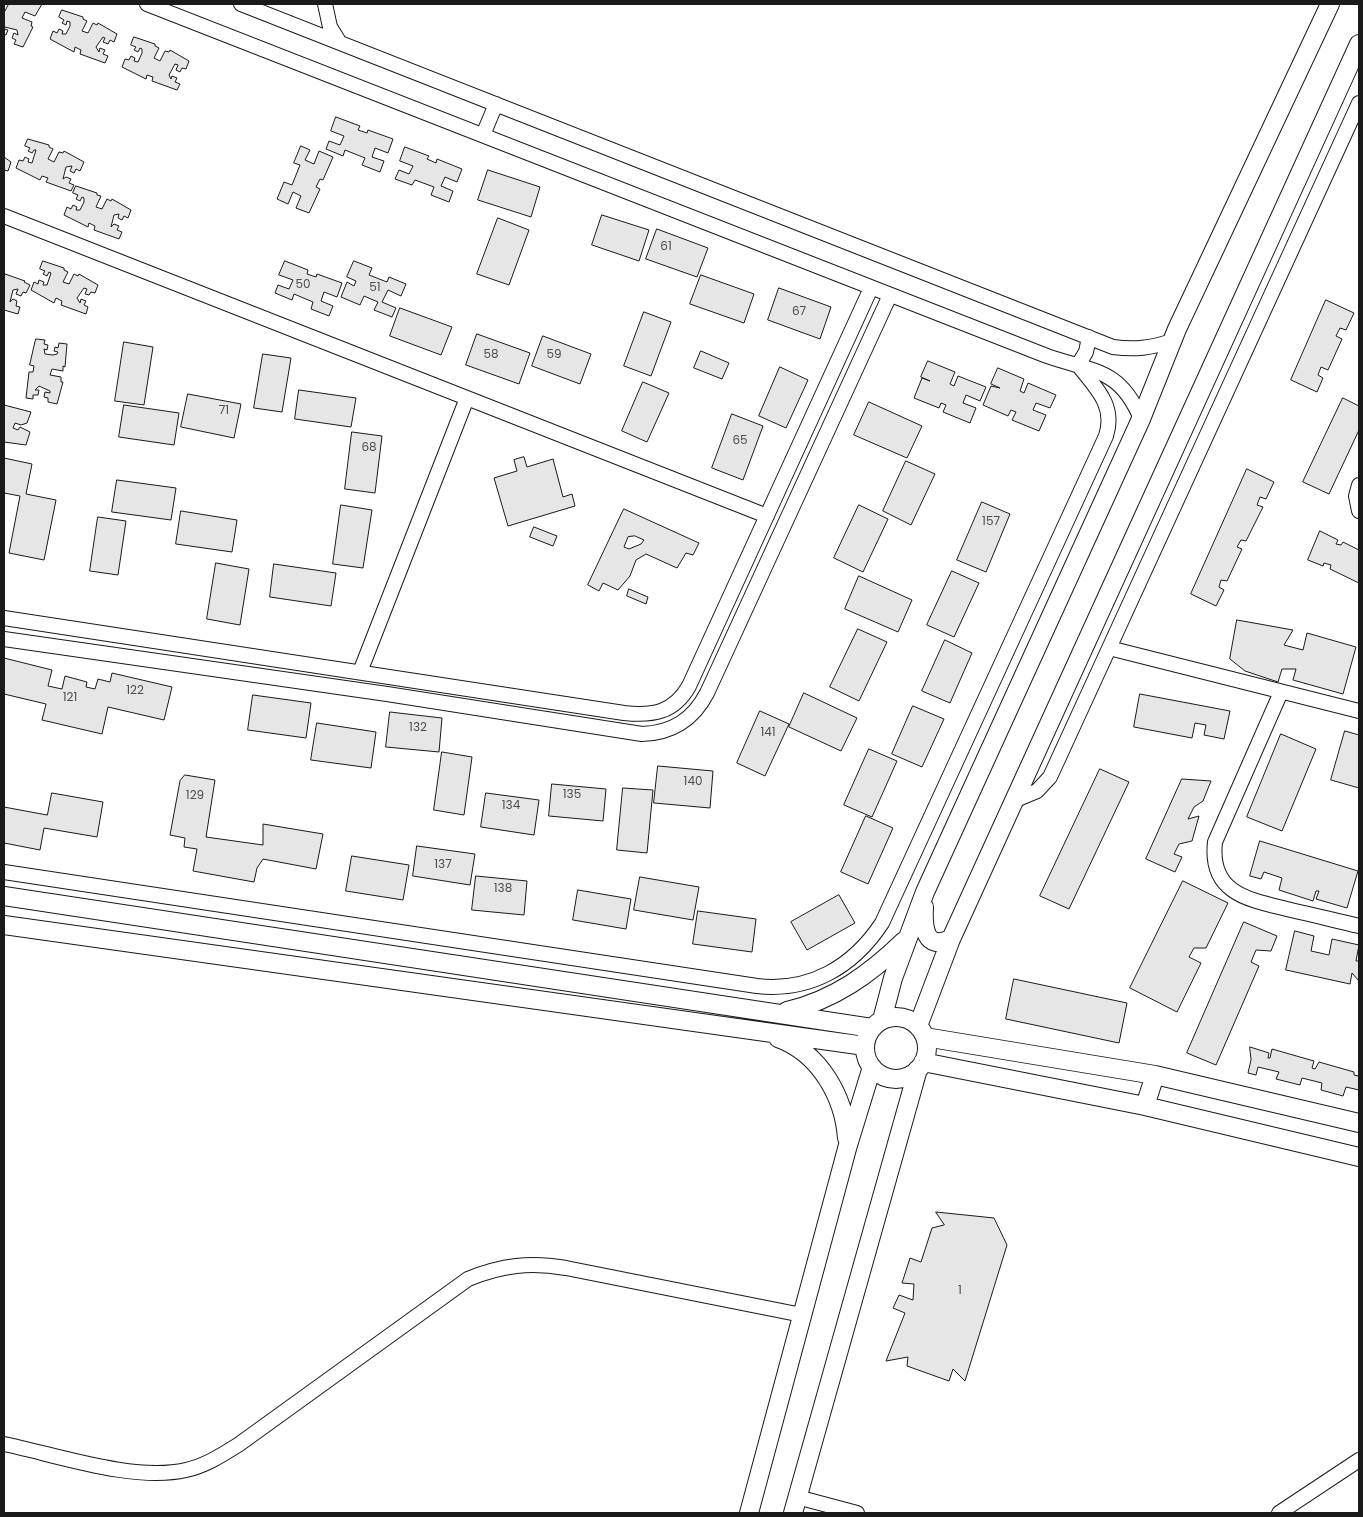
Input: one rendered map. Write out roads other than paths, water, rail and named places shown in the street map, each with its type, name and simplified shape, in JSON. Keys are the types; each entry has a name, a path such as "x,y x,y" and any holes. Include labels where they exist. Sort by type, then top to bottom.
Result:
{"street":[{"path":"148,4 871,288 1047,356 1109,376 1123,388 1134,402 1141,419"},
{"path":"242,4 1112,347 1133,350 1153,348 1172,341"},
{"path":"325,4 330,27 340,43"},
{"path":"1330,4 1172,341 1141,419 925,892 877,1024 865,1046 866,1057 872,1067 882,1075 894,1079 907,1076 920,1066 1145,1106 1359,1157"},
{"path":"858,1513 795,1505 920,1066 927,1050 921,1032 951,938 1359,44"},
{"path":"1013,801 1037,792 1050,777 1359,103"},
{"path":"483,135 496,104"},
{"path":"4,216 767,516"},
{"path":"4,618 624,713 658,713 673,706 689,686 871,288"},
{"path":"4,639 388,694 642,734 668,730 692,715 707,693 890,295"},
{"path":"1078,365 1086,352 1088,337"},
{"path":"4,872 757,986 778,988 796,985 830,973 860,952 882,923 1106,436 1109,420 1107,404 1104,397 1078,365"},
{"path":"360,672 467,398"},
{"path":"1359,485 1356,496 1359,511"},
{"path":"1109,648 1359,711"},
{"path":"1281,692 1215,842 1217,868 1225,884 1248,899 1359,926"},
{"path":"925,892 923,926 925,932 928,937 939,942 951,938"},
{"path":"4,896 778,1013 877,1024 901,1017 921,1032 1155,1075 1359,1123"},
{"path":"4,925 865,1046"},
{"path":"778,1013 804,1007 840,992 871,971 908,937"},
{"path":"644,1015 649,994"},
{"path":"761,1032 782,1039 801,1050 822,1071 840,1102 846,1123 848,1145"},
{"path":"749,1513 848,1145 872,1067"},
{"path":"1145,1106 1155,1075"},
{"path":"4,1444 135,1473 158,1474 186,1470 214,1460 238,1446 468,1279 492,1269 516,1264 542,1264 566,1268 802,1315"},
{"path":"1279,1513 1359,1460"}]}
